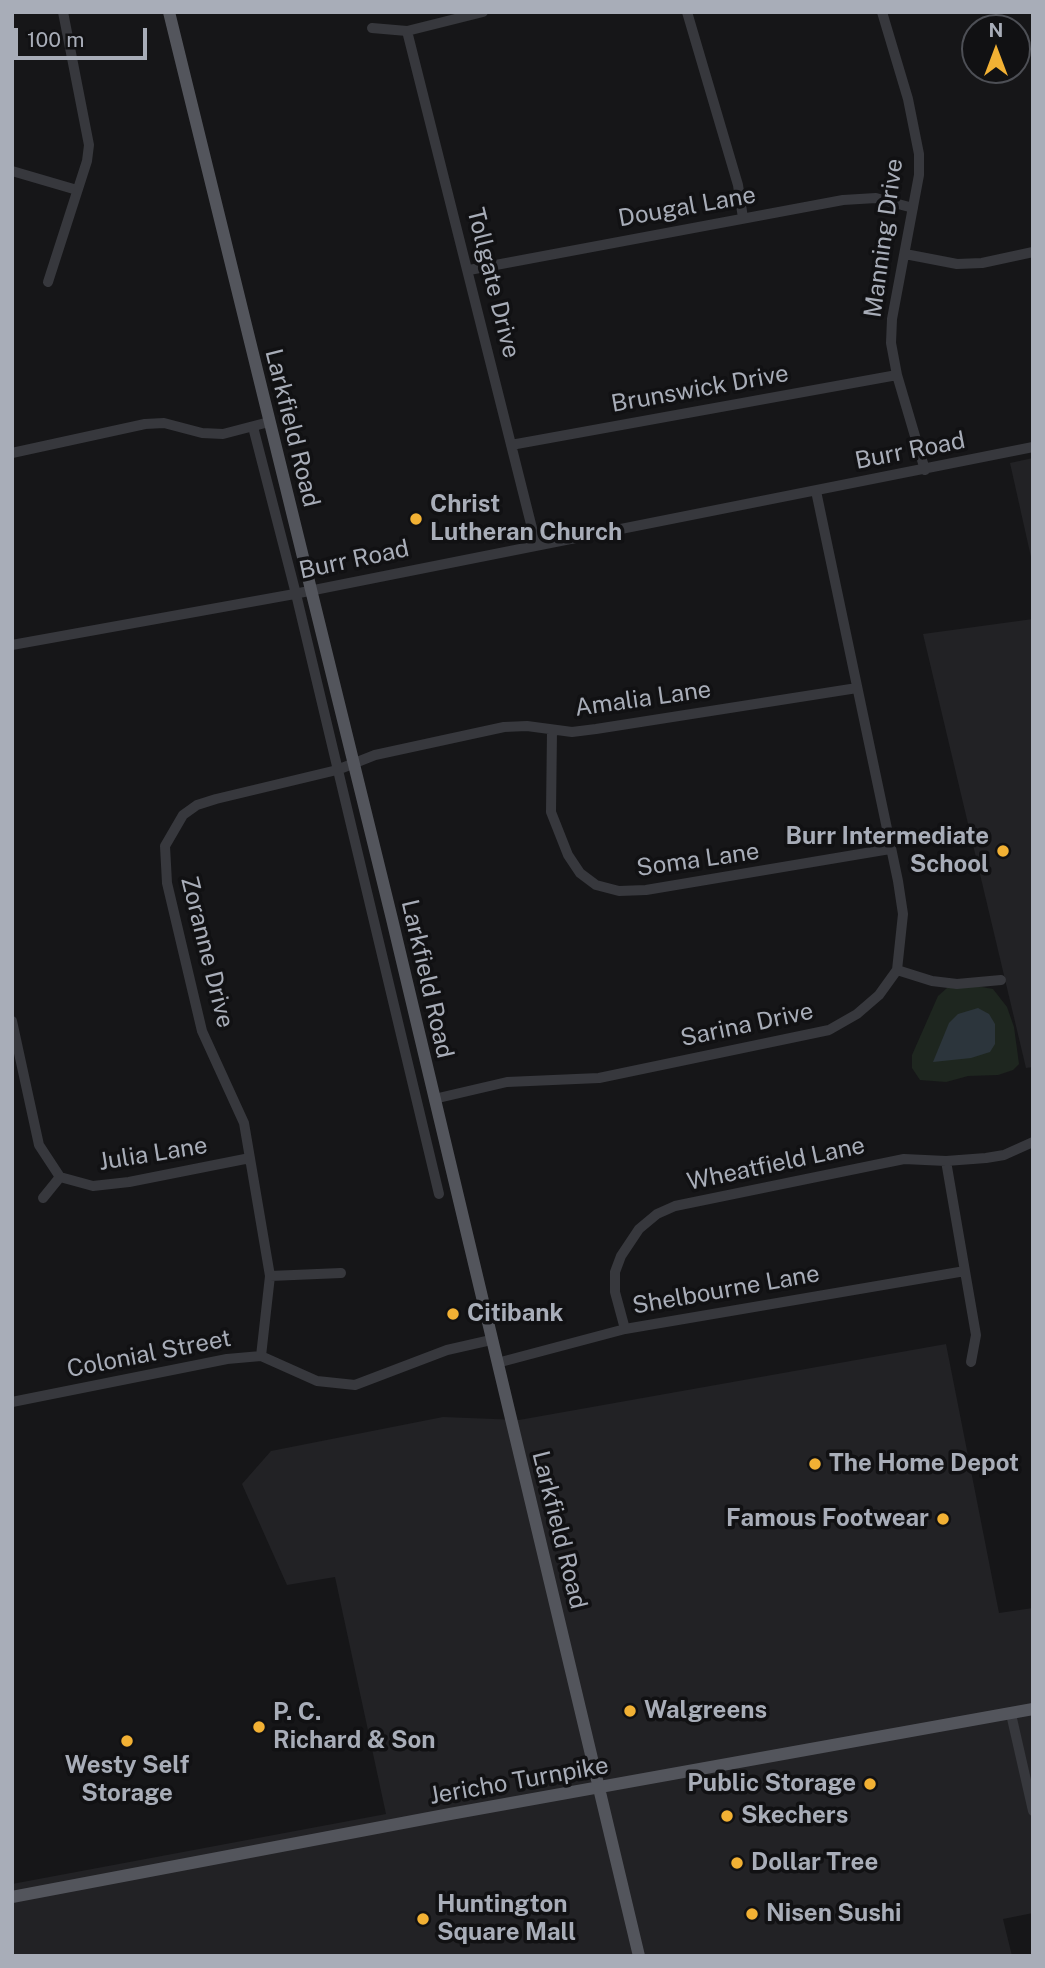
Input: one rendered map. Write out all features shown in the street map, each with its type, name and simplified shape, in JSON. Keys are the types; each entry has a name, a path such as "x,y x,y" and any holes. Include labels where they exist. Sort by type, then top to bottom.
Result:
{"main road":[{"name":"Larkfield Road","path":"169,12 353,763 639,1956"},
{"name":"Jericho Turnpike","path":"12,1897 450,1814 1033,1709"}],"street":[{"path":"48,282 87,161 88,129 62,12"},
{"path":"372,29 407,31 483,12"},
{"path":"687,12 738,185 743,218"},
{"name":"Manning Drive","path":"882,12 908,99 919,154 913,208 892,319 891,343 897,375 925,470"},
{"name":"Tollgate Drive","path":"407,31 536,544"},
{"path":"12,171 76,190"},
{"name":"Dougal Lane","path":"469,270 843,200 876,198 913,208"},
{"path":"905,254 957,264 982,263 1033,252"},
{"name":"Brunswick Drive","path":"511,445 897,375"},
{"path":"12,453 145,424 164,423 202,433 223,434 269,422"},
{"name":"Larkfield Road","path":"253,427 296,594 439,1194"},
{"name":"Burr Road","path":"12,645 296,594 1033,447"},
{"path":"816,491 903,914 897,970 932,981 957,984 1001,980"},
{"name":"Amalia Lane","path":"353,763 375,755 505,727 527,726 552,731 596,729 857,688"},
{"name":"Soma Lane","path":"552,731 551,813 568,855 579,873 596,885 619,891 646,890 890,849"},
{"name":"Zoranne Drive","path":"261,1356 270,1276 244,1123 202,1031 194,1004 167,883 165,846 183,815 197,805 337,770 353,763"},
{"name":"Sarina Drive","path":"434,1100 507,1082 599,1078 829,1030 872,1002 897,970"},
{"path":"12,1021 39,1145 60,1177 43,1198"},
{"name":"Wheatfield Lane","path":"625,1329 615,1292 615,1272 629,1242 657,1214 675,1206 904,1159 946,1161 1004,1155 1033,1142"},
{"name":"Julia Lane","path":"60,1177 93,1185 129,1182 250,1158"},
{"path":"946,1161 976,1335 971,1362"},
{"name":"Shelbourne Lane","path":"497,1363 625,1329 965,1271"},
{"path":"270,1276 341,1273"},
{"name":"Colonial Street","path":"12,1402 228,1359 261,1356 317,1381 355,1385 447,1350 491,1340"},
{"path":"1011,1714 1033,1811"}],"shaded area":[{"path":"1033,458 1033,566 1010,463"},
{"name":"Burr Intermediate School","path":"1033,619 1033,1067 1026,1068 923,634"},
{"path":"976,986 993,989 1007,1007 1014,1027 1019,1064 1013,1070 998,1075 968,1076 946,1082 920,1080 912,1068 912,1055 938,996 947,988"},
{"path":"978,1008 989,1014 995,1024 995,1044 990,1052 971,1058 933,1062 949,1023 958,1014"},
{"path":"946,1344 999,1613 1033,1608 1033,1913 1003,1919 1012,1956 12,1956 12,1884 386,1814 335,1577 287,1585 242,1484 271,1451 443,1417 519,1420"}],"place":[{"name":"Christ Lutheran Church","path":"416,519"},
{"name":"Burr Intermediate School","path":"1003,851"},
{"name":"Citibank","path":"453,1314"},
{"name":"The Home Depot","path":"815,1464"},
{"name":"Famous Footwear","path":"943,1519"},
{"name":"Walgreens","path":"630,1711"},
{"name":"P. C. Richard & Son","path":"259,1727"},
{"name":"Westy Self Storage","path":"127,1741"},
{"name":"Public Storage","path":"870,1784"},
{"name":"Skechers","path":"727,1816"},
{"name":"Dollar Tree","path":"737,1863"},
{"name":"Nisen Sushi","path":"752,1914"},
{"name":"Huntington Square Mall","path":"423,1919"}]}
